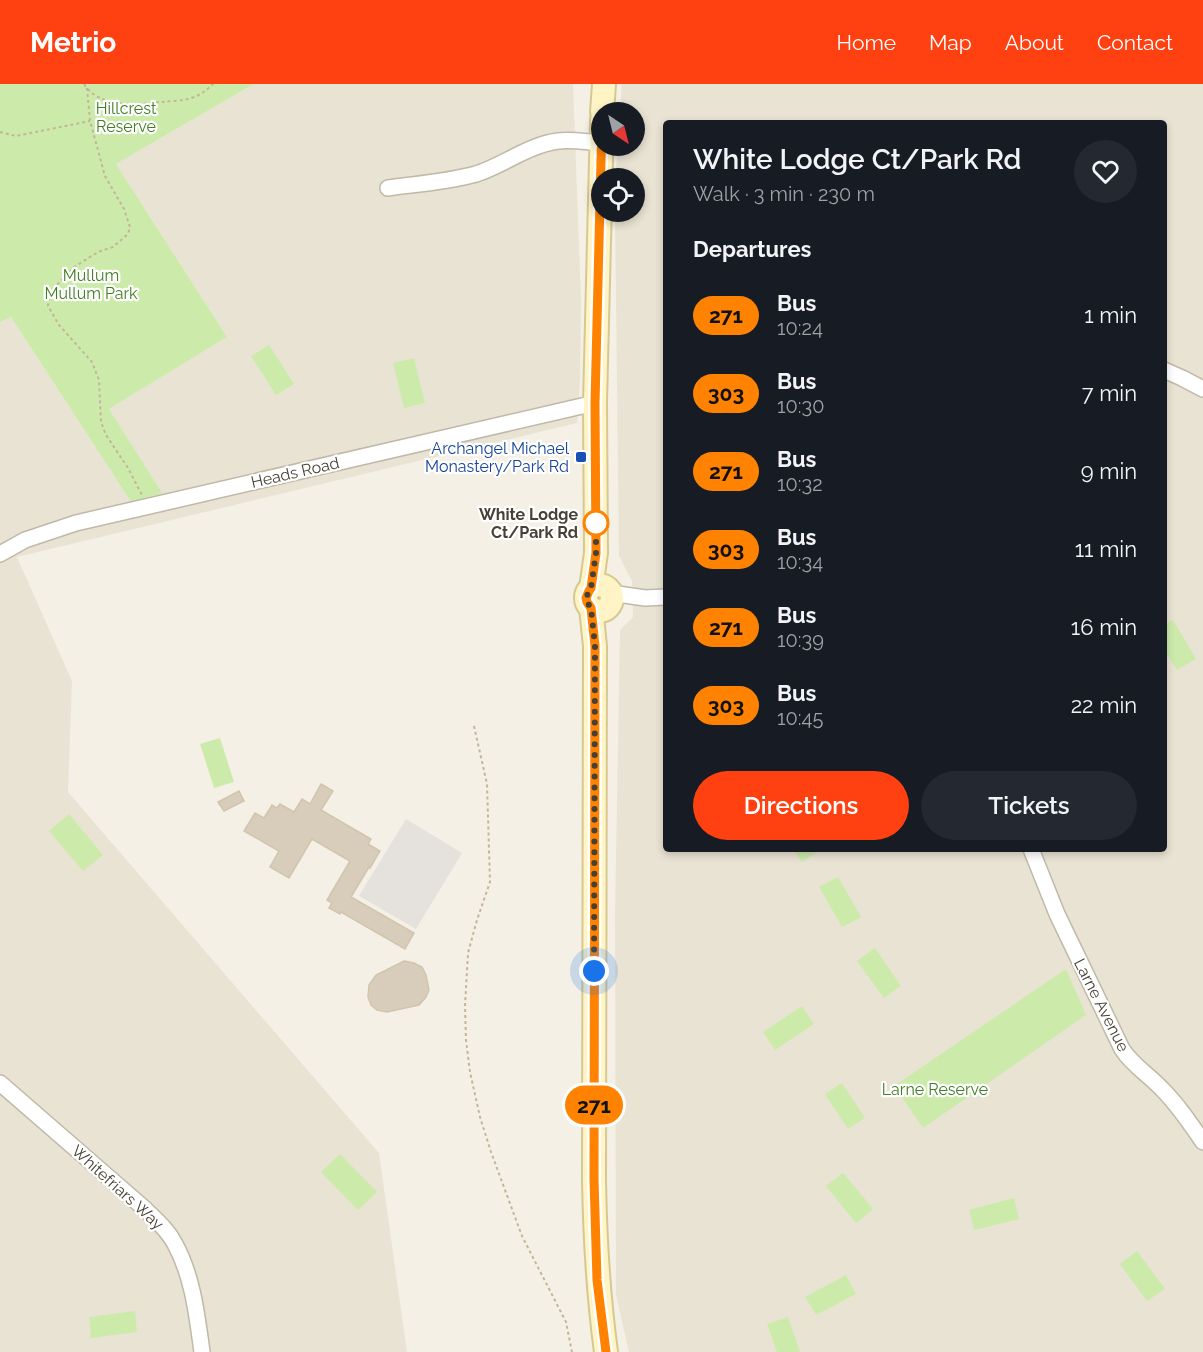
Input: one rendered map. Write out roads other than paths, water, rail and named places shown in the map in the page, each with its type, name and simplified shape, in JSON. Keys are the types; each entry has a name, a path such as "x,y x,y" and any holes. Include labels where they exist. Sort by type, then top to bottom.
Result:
{"street":[{"path":"603,102 604,84"},
{"path":"388,188 478,173 544,144 560,141 591,143"},
{"path":"600,156 595,403 596,553 602,598 595,646 594,1203 597,1280 606,1352"},
{"path":"1167,371 1203,389"},
{"name":"Heads Road","path":"0,554 26,540 76,523 595,403"},
{"path":"602,598 663,597"},
{"name":"Larne Avenue","path":"1032,852 1057,914 1122,1049 1127,1057 1162,1088 1176,1104 1203,1142"},
{"name":"Whitefriars Way","path":"0,1083 163,1227 175,1244 186,1270 202,1352"}],"place":[{"name":"Archangel Michael Monastery/Park Rd","path":"581,457"},
{"name":"White Lodge Ct/Park Rd","path":"596,523"}],"park label":[{"name":"Hillcrest Reserve","path":"126,117"},
{"name":"Mullum Mullum Park","path":"91,284"},
{"name":"Larne Reserve","path":"935,1089"}]}
